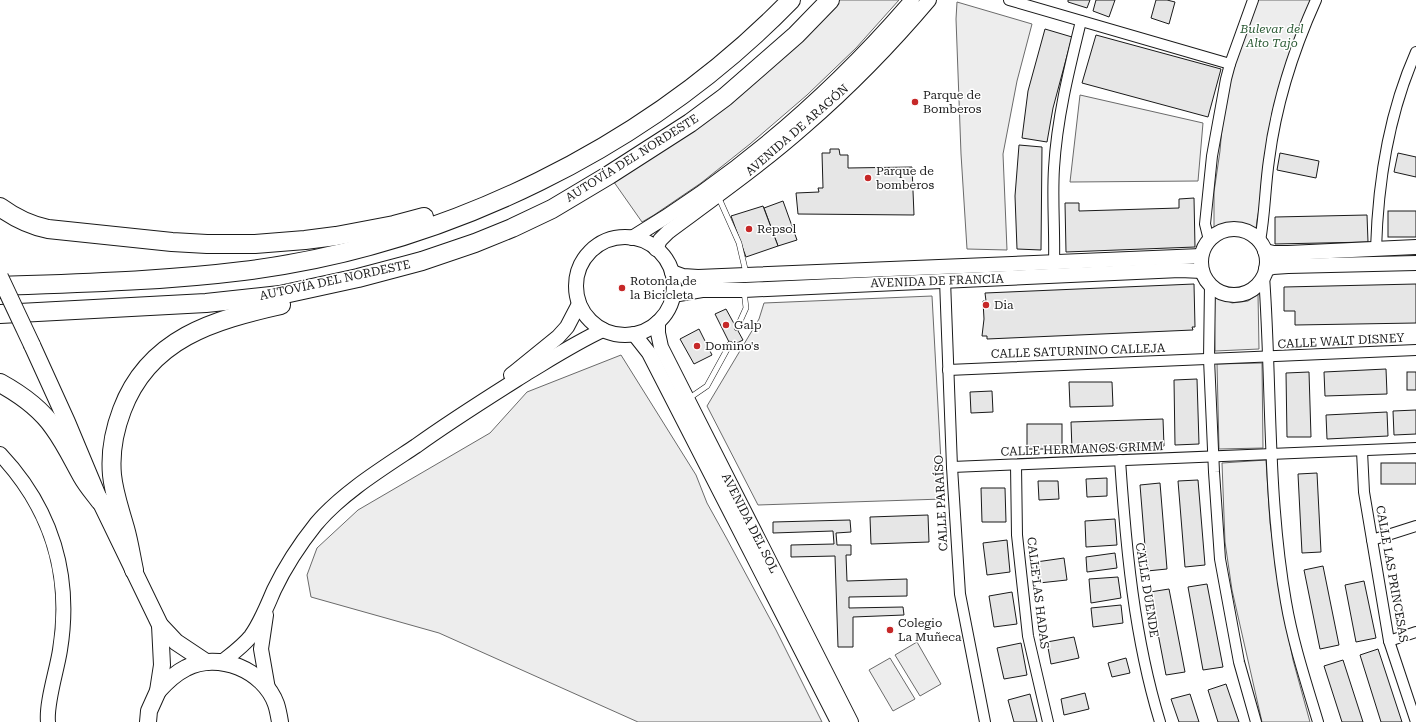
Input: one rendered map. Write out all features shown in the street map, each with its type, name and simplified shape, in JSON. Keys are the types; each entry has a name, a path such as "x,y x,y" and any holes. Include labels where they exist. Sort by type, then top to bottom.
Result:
{"highway":[{"name":"AUTOVÍA DEL NORDESTE","path":"0,286 154,279 244,271 323,257 394,239 449,221 548,176 633,128 708,74 745,43 791,0"},
{"name":"AUTOVÍA DEL NORDESTE","path":"0,314 61,312 251,299 280,295 358,278 422,261 475,243 512,228 552,209 690,123 725,97 796,35 830,0"},
{"path":"0,207 16,218 48,229 172,242 255,244 313,239 394,225 438,213 484,196 548,176"},
{"path":"134,570 125,528 114,493 111,459 117,422 133,386 145,370 158,356 176,342 212,323 307,299 358,278"},
{"path":"0,383 25,399 45,416 68,450 82,478 100,501"}],"main road":[{"name":"AVENIDA DE ARAGÓN","path":"632,238 703,191 756,151 796,117 837,79 892,23 912,0"},
{"name":"AVENIDA DE ARAGÓN","path":"656,249 660,240 668,232 718,196 787,141 846,88 902,31 929,0"},
{"path":"1416,247 1274,253 1263,246 1247,231 1230,228 1214,235 1204,248 1201,256 1202,271 1210,284 1221,292 1235,294 1249,291 1255,287 1265,273 1273,267 1416,263"},
{"path":"615,238 632,238 645,242 656,249 666,259 672,272 674,284 670,305 658,322 647,330 624,335 613,334 595,325 588,318 579,304 576,288 578,271 586,256 599,244 615,238"},
{"path":"1263,246 1267,263 1265,273"},
{"name":"AVENIDA DE FRANCIA","path":"672,272 683,276 698,277 1201,256"},
{"name":"AVENIDA DE FRANCIA","path":"673,295 702,290 744,290 1180,270 1202,271"},
{"path":"0,277 67,422 100,501 160,625 176,642 206,662"},
{"path":"465,411 558,337 567,327 579,304"},
{"name":"AVENIDA DEL SOL","path":"658,322 658,333 661,347 851,722"},
{"path":"222,662 238,650 251,636 289,563 306,537 323,516 383,468 465,411 566,349 603,330"},
{"name":"AVENIDA DEL SOL","path":"634,334 650,353 838,722"},
{"path":"0,454 21,478 42,513 50,532 63,579 64,610 61,645 49,706 48,722"},
{"path":"266,609 261,648 268,689"},
{"path":"158,692 162,665 160,625"},
{"path":"148,722 149,711 158,692 171,677 187,667 206,662 222,662 240,667 255,676 268,689 276,703 280,722"}],"street":[{"path":"1009,0 1230,64"},
{"path":"1209,240 1206,224 1212,156 1226,79 1253,0"},
{"path":"1263,246 1269,159 1281,95 1304,26 1316,0"},
{"path":"1054,263 1053,200 1056,145 1064,91 1081,21"},
{"path":"1376,249 1378,201 1382,168 1390,129 1400,92 1416,52"},
{"path":"1265,273 1271,454 1276,521 1286,602 1299,659 1318,722"},
{"name":"CALLE PARAÍSO","path":"945,280 952,467 960,594 985,722"},
{"path":"1210,284 1209,359 1220,559 1239,662 1256,722"},
{"name":"CALLE WALT DISNEY","path":"1209,359 1416,350"},
{"name":"CALLE SATURNINO CALLEJA","path":"948,370 1209,359"},
{"name":"CALLE HERMANOS GRIMM","path":"952,467 1416,448"},
{"name":"CALLE LAS PRINCESAS","path":"1362,451 1364,492 1389,641 1416,722"},
{"name":"CALLE DUENDE","path":"1120,460 1125,535 1137,621 1152,696 1160,722"},
{"name":"CALLE LAS HADAS","path":"1016,465 1017,535 1028,636 1048,722"},
{"path":"1372,540 1416,526"},
{"path":"1389,641 1416,632"}],"lane":[{"path":"718,196 739,243 746,275"},
{"path":"737,328 746,308 744,290"},
{"path":"688,399 707,386 730,344"}],"shaded area":[{"path":"830,0 899,0 856,48 807,95 750,144 701,183 642,222 609,175 690,123"},
{"name":"Bulevar del Alto Tajo","path":"1254,0 1317,0 1281,95 1254,236 1214,235 1214,192 1220,151 1226,79"},
{"path":"957,2 1032,24 1017,81 1003,154 1007,250 967,249 961,154 956,19"},
{"path":"1080,95 1203,123 1198,181 1070,182"},
{"path":"1214,294 1232,303 1248,301 1258,294 1259,349 1215,351"},
{"path":"932,296 943,499 758,505 707,406 759,319 764,303"},
{"path":"621,355 696,475 707,503 776,630 822,722 638,722 439,633 311,597 307,575 317,548 358,510 490,433 527,392"},
{"path":"1262,363 1263,448 1219,449 1217,364"},
{"path":"1266,460 1270,523 1282,603 1293,660 1310,722 1262,722 1232,590 1225,542 1222,463"},
{"path":"917,642 941,684 920,696 895,655"},
{"path":"890,658 915,699 893,711 869,670"}],"building":[{"path":"1068,0 1090,0 1087,8 1068,2"},
{"path":"1096,0 1115,0 1109,17 1093,11"},
{"path":"1156,0 1175,2 1169,24 1151,18"},
{"path":"1045,29 1072,37 1053,108 1047,142 1022,138 1028,91"},
{"path":"1096,35 1221,69 1208,117 1082,83"},
{"path":"1019,145 1042,147 1041,250 1017,249 1015,196"},
{"name":"Parque de bomberos","path":"830,149 839,149 840,155 848,155 848,168 912,167 914,215 798,214 796,193 819,192 818,188 823,188 822,153 830,153"},
{"path":"1280,153 1319,161 1316,178 1277,170"},
{"path":"1398,153 1416,157 1416,177 1394,172"},
{"path":"1194,198 1195,247 1066,252 1065,203 1079,203 1079,211 1179,208 1179,199"},
{"path":"783,201 797,240 778,246 764,208"},
{"path":"763,206 778,246 746,257 731,216"},
{"path":"1388,211 1416,211 1416,237 1388,237"},
{"path":"1367,215 1368,242 1275,244 1275,217"},
{"path":"1194,284 1195,327 1192,327 1193,330 987,339 987,336 982,336 984,319 983,301 986,301 985,293"},
{"path":"1416,284 1416,323 1295,325 1295,311 1284,311 1284,287"},
{"path":"726,309 743,340 731,346 715,314"},
{"path":"699,329 712,355 694,364 680,339"},
{"path":"1386,369 1387,394 1325,396 1324,372"},
{"path":"1309,372 1311,437 1287,437 1286,373"},
{"path":"1407,372 1416,372 1416,390 1407,390"},
{"path":"1197,379 1199,444 1175,445 1174,380"},
{"path":"1069,382 1112,382 1113,406 1070,407"},
{"path":"992,391 993,412 971,413 970,392"},
{"path":"1416,410 1416,434 1394,435 1393,411"},
{"path":"1387,412 1388,436 1327,439 1326,415"},
{"path":"1163,419 1164,446 1072,450 1071,422"},
{"path":"1027,424 1062,424 1062,449 1027,449"},
{"path":"1381,463 1416,463 1416,484 1381,484"},
{"path":"1317,473 1321,552 1302,553 1298,474"},
{"path":"1107,478 1107,496 1087,497 1086,479"},
{"path":"1198,480 1205,565 1185,567 1178,481"},
{"path":"1038,481 1058,481 1059,499 1039,500"},
{"path":"1160,483 1167,569 1147,571 1140,485"},
{"path":"981,488 1005,488 1006,522 982,522"},
{"path":"928,515 929,542 871,544 870,517"},
{"path":"1115,519 1117,545 1086,547 1085,521"},
{"path":"850,520 851,532 836,533 837,545 851,545 851,555 846,555 847,581 907,579 907,596 849,597 849,608 903,607 904,615 853,617 853,647 838,647 835,556 791,557 791,545 834,544 833,531 773,533 773,522"},
{"path":"1007,540 1010,572 987,575 983,543"},
{"path":"1115,553 1117,568 1087,572 1086,557"},
{"path":"1064,558 1067,580 1039,583 1036,562"},
{"path":"1323,566 1339,645 1320,649 1304,570"},
{"path":"1118,577 1121,598 1091,603 1089,579"},
{"path":"1364,581 1376,638 1356,642 1345,585"},
{"path":"1207,584 1223,667 1203,670 1188,587"},
{"path":"1169,589 1185,672 1166,675 1150,592"},
{"path":"1012,592 1017,624 994,627 989,596"},
{"path":"1121,605 1123,623 1093,627 1091,608"},
{"path":"1074,637 1079,658 1051,664 1047,642"},
{"path":"1021,643 1027,675 1004,679 997,648"},
{"path":"1378,649 1402,722 1381,722 1360,655"},
{"path":"1126,658 1130,673 1112,677 1108,663"},
{"path":"1343,660 1363,722 1342,722 1324,666"},
{"path":"1226,684 1239,722 1218,722 1208,690"},
{"path":"1085,693 1089,709 1064,715 1061,699"},
{"path":"1030,694 1037,722 1014,722 1008,700"},
{"path":"1190,694 1199,722 1179,722 1171,699"}],"place":[{"name":"Parque de Bomberos","path":"915,102"},
{"name":"Parque de bomberos","path":"868,178"},
{"name":"Repsol","path":"749,229"},
{"name":"Rotonda de la Bicicleta","path":"622,288"},
{"name":"Dia","path":"986,305"},
{"name":"Galp","path":"726,325"},
{"name":"Domino's","path":"697,346"},
{"name":"Colegio La Muñeca","path":"890,630"}]}
